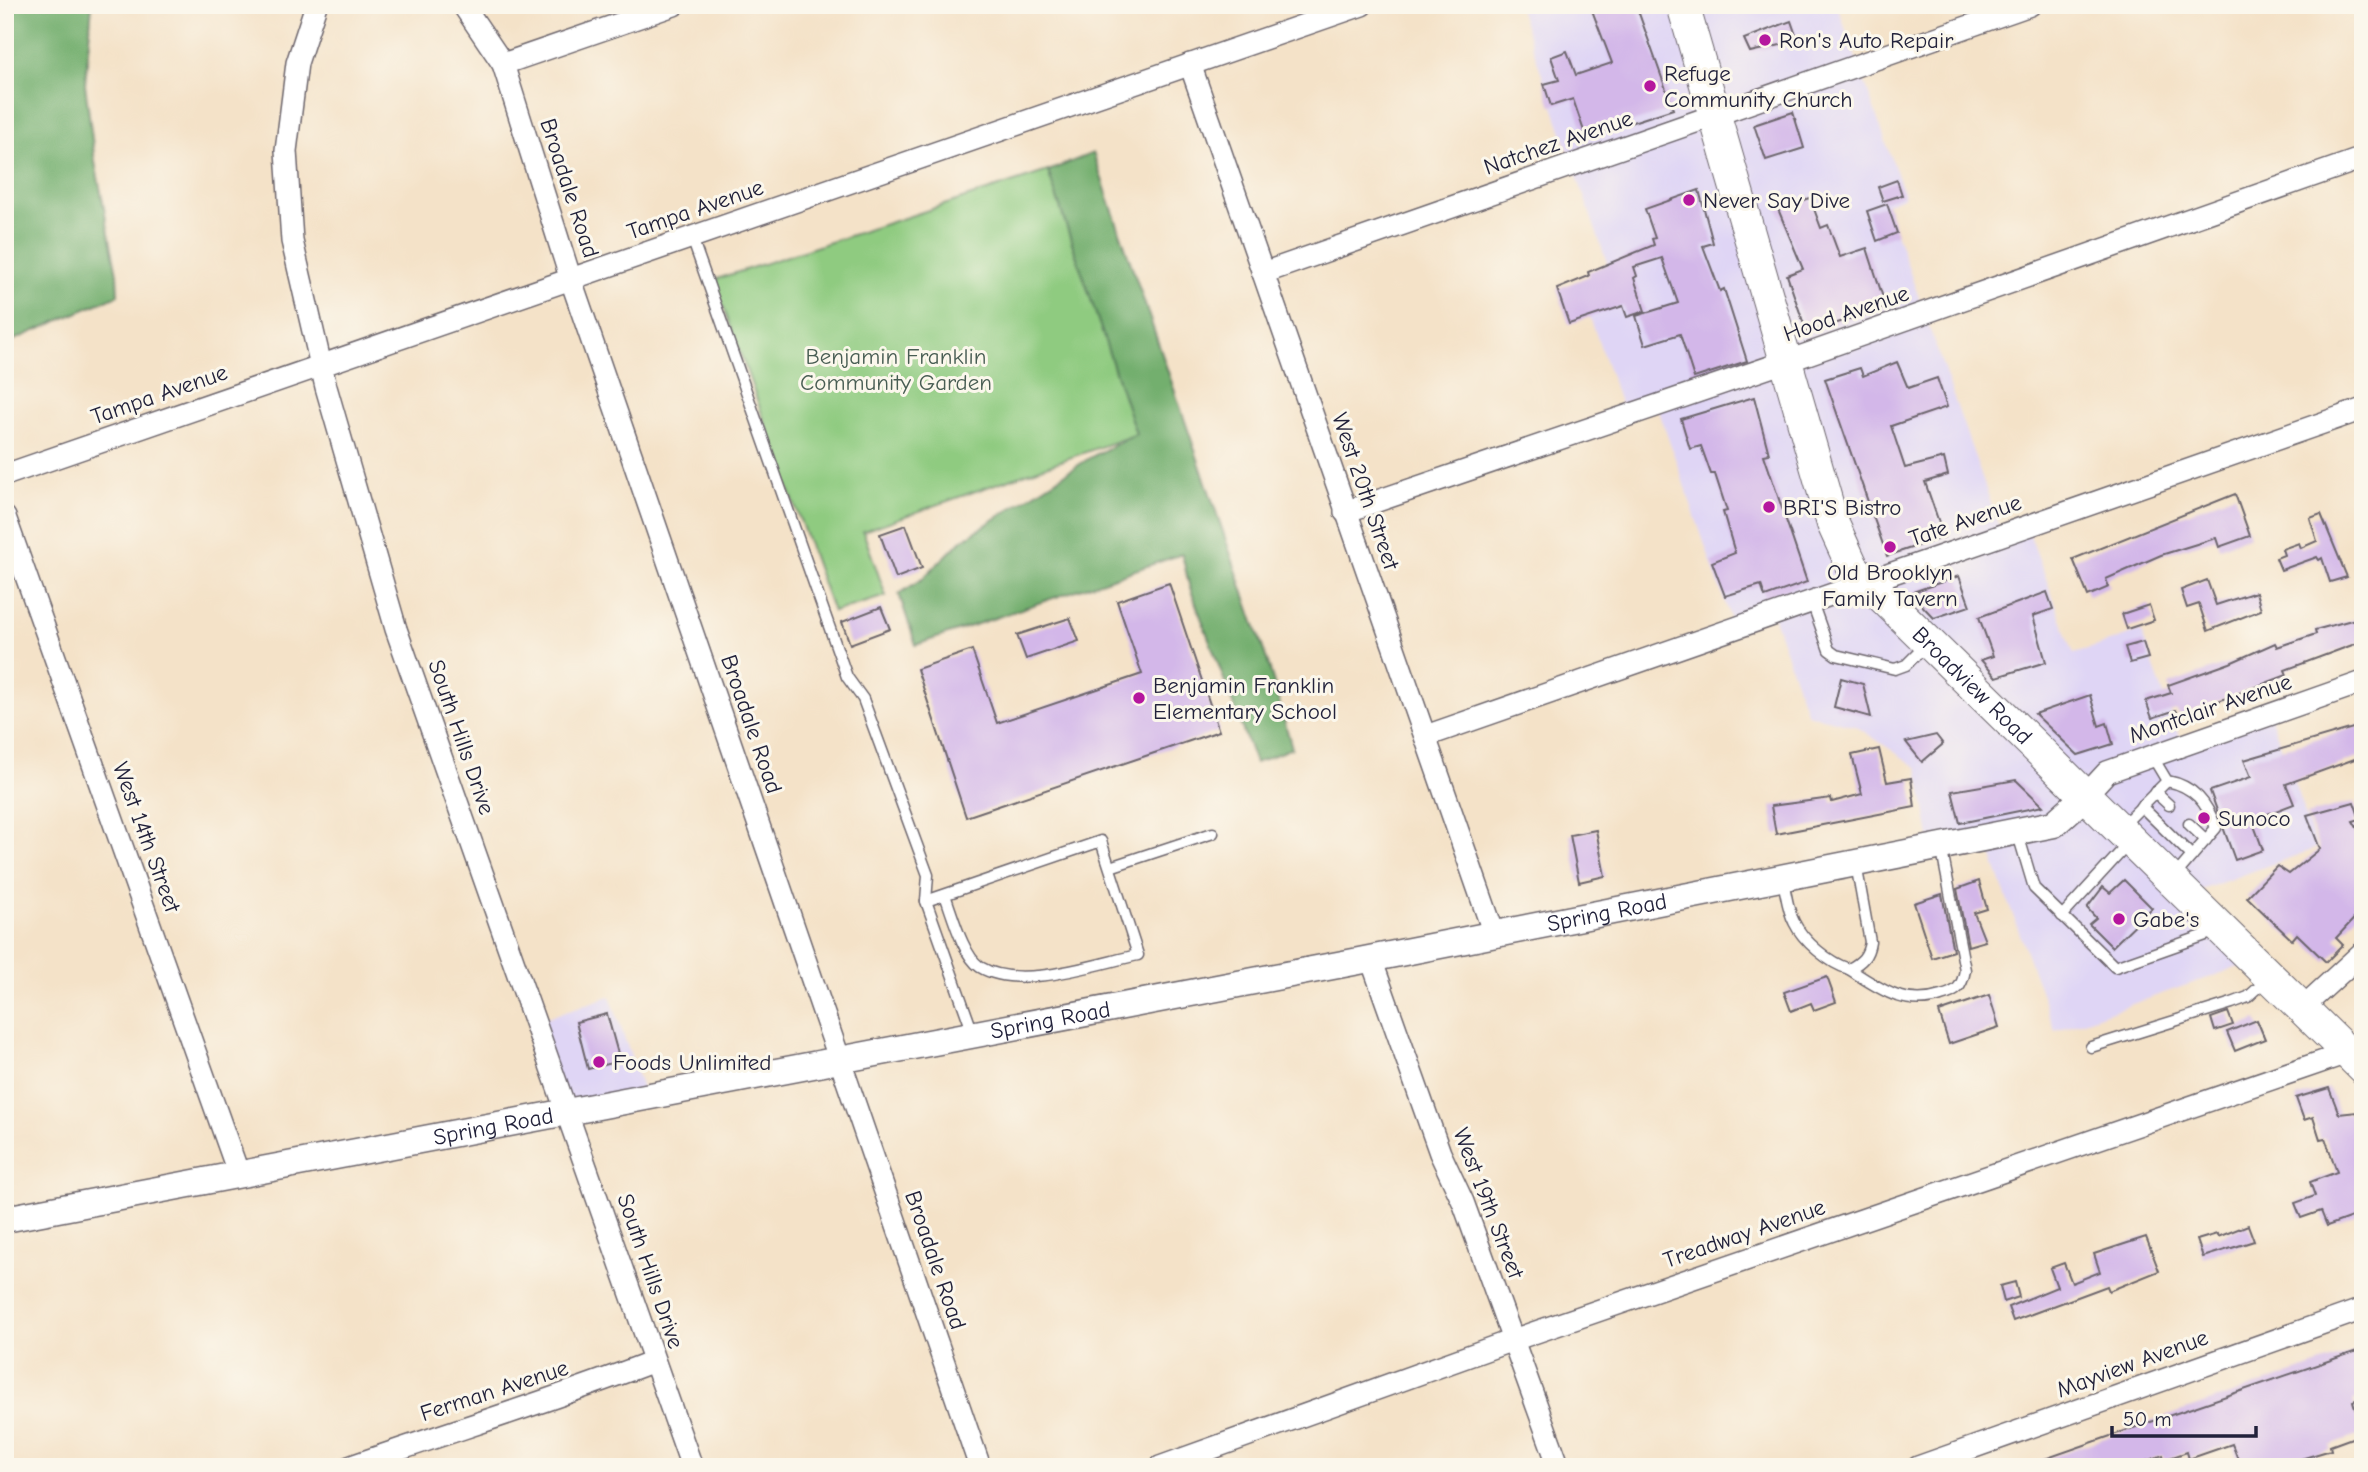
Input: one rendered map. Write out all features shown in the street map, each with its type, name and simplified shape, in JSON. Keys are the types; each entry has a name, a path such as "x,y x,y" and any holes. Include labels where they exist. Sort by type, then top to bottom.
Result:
{"main road":[{"name":"Broadview Road","path":"1683,5 1833,524 1845,555 1865,584 2355,1060"}],"street":[{"name":"South Hills Drive","path":"316,5 298,63 286,151 292,241 321,367 396,629 692,1467"},
{"name":"Broadale Road","path":"463,5 503,64 571,280 980,1467"},
{"path":"503,64 674,5"},
{"name":"Tampa Avenue","path":"5,475 1362,5"},
{"name":"Natchez Avenue","path":"1263,273 2030,5"},
{"name":"West 20th Street","path":"1190,64 1494,934"},
{"name":"Hood Avenue","path":"1345,512 1787,362 2363,158"},
{"name":"Tate Avenue","path":"1426,736 2363,409"},
{"name":"West 14th Street","path":"5,517 239,1175"},
{"name":"Montclair Avenue","path":"2084,797 2107,772 2363,682"},
{"name":"Spring Road","path":"5,1219 1371,959 2054,824 2084,797"},
{"path":"2301,1009 2363,952"},
{"name":"West 19th Street","path":"1371,959 1440,1153 1463,1202 1559,1467"},
{"name":"Treadway Avenue","path":"1160,1467 1513,1340 2355,1060"},
{"name":"Mayview Avenue","path":"1919,1467 2363,1309"},
{"name":"Ferman Avenue","path":"349,1467 498,1414 583,1389 654,1361"}],"lane":[{"path":"692,238 847,677 863,699 928,875 926,901 973,1033"},
{"path":"1812,602 1829,650 1836,655 1895,669 1906,665 1927,644"},
{"path":"2152,756 2167,781 2186,785 2209,809 2216,828 2171,880"},
{"path":"2062,916 2124,835 2141,806 2167,781"},
{"path":"2155,792 2169,804"},
{"path":"2141,806 2192,856"},
{"path":"2189,824 2206,840"},
{"path":"2017,831 2034,888 2115,967 2221,930"},
{"path":"1110,867 1213,832"},
{"path":"926,901 1101,841 1138,955 1022,978 979,966 962,942 945,895"},
{"path":"1783,877 1793,921 1799,930 1833,961 1888,994 1908,1000 1942,996 1956,991 1963,983 1965,970 1941,846"},
{"path":"1849,969 1860,963 1868,953 1870,942 1856,863"},
{"path":"2091,1047 2248,997 2269,978"}],"shaded area":[{"path":"1518,5 1683,5 1685,12 1705,5 1837,5 1905,196 1886,204 2002,535 2027,527 2074,654 2141,631 2182,745 2270,715 2317,848 2187,895 2253,962 2055,1031 1985,838 1932,848 1918,768 1856,726 1807,714 1773,615 1734,629 1657,406 1625,417 1583,297 1615,286"},
{"path":"610,996 645,1097 567,1112 535,1022"}],"green space":[{"path":"5,5 92,5 85,84 95,162 117,274 118,295 5,344"},
{"path":"1093,153 1268,663 1292,748 1255,763 1189,585 1182,554 916,645 899,594 922,579 961,541 1091,457 1136,434 1048,171"},
{"name":"Benjamin Franklin Community Garden","path":"1048,171 1137,434 863,531 886,596 833,612 714,280"}],"building":[{"path":"1590,5 1636,5 1673,109 1586,137 1573,99 1551,106 1544,84 1559,80 1551,57 1567,51 1576,75 1612,63"},
{"path":"1791,21 1798,41 1750,52 1744,39"},
{"path":"1793,112 1804,148 1766,160 1754,125"},
{"path":"1897,180 1902,195 1883,201 1878,187"},
{"path":"1699,190 1713,243 1703,246 1720,291 1724,289 1747,361 1694,378 1680,334 1645,345 1636,316 1678,303 1662,258 1634,267 1637,276 1634,278 1645,311 1627,317 1623,306 1569,324 1557,289 1589,276 1588,272 1654,245 1652,239 1655,238 1645,209"},
{"path":"1810,198 1821,228 1828,225 1840,257 1867,248 1886,307 1807,333 1787,275 1803,269 1778,209"},
{"path":"1887,204 1897,233 1877,241 1867,211"},
{"path":"1897,362 1908,388 1937,378 1947,407 1891,426 1905,468 1944,458 1948,475 1925,482 1944,537 1887,556 1825,379 1860,368 1863,376"},
{"path":"1754,397 1769,454 1764,455 1807,582 1765,597 1761,585 1725,596 1712,562 1735,553 1723,512 1727,511 1715,474 1711,474 1701,446 1690,449 1681,419"},
{"path":"2235,494 2250,536 2219,547 2216,538 2161,555 2106,579 2109,587 2088,596 2073,559"},
{"path":"2321,514 2347,577 2330,582 2322,558 2319,560 2317,557 2281,570 2276,558 2284,555 2282,549 2299,543 2301,548 2317,541 2310,518"},
{"path":"906,525 922,568 896,578 880,534"},
{"path":"1959,576 1970,606 1934,618 1910,593"},
{"path":"2207,580 2216,605 2256,592 2261,610 2208,631 2199,604 2187,608 2181,590"},
{"name":"Benjamin Franklin Elementary School","path":"1169,583 1219,731 966,817 917,669 972,650 997,723 1142,674 1117,601"},
{"path":"2047,592 2053,609 2033,616 2046,662 1996,677 1981,660 1993,656 1979,617"},
{"path":"2149,605 2154,620 2127,629 2122,614"},
{"path":"881,607 890,629 850,644 842,622"},
{"path":"1070,618 1079,641 1026,659 1017,635"},
{"path":"2359,618 2363,641 2285,670 2287,675 2179,716 2176,710 2152,718 2146,701 2171,693 2168,685 2230,663 2275,643 2277,647 2316,634 2315,630"},
{"path":"2143,642 2148,658 2130,663 2125,647"},
{"path":"1841,678 1863,684 1871,717 1834,707"},
{"path":"2090,695 2099,726 2107,723 2113,744 2078,755 2035,714"},
{"path":"2363,725 2363,756 2286,784 2294,804 2252,820 2263,850 2235,860 2210,791 2251,777 2244,760"},
{"path":"1936,735 1943,744 1922,762 1906,742"},
{"path":"1879,749 1887,782 1911,778 1915,807 1776,834 1771,806 1831,798 1832,802 1862,794 1852,755"},
{"path":"2016,780 2043,806 1960,823 1952,791"},
{"path":"2354,802 2360,819 2353,821 2363,838 2363,909 2336,938 2343,945 2326,962 2297,934 2292,940 2247,897 2277,866 2289,874 2320,849 2307,815"},
{"path":"1596,830 1605,876 1579,882 1570,835"},
{"path":"2124,880 2152,908 2112,947 2089,924 2096,918 2087,908 2103,887 2110,893"},
{"path":"1979,881 1987,909 1974,913 1985,941 1968,946 1957,889"},
{"path":"1942,894 1953,951 1932,958 1914,903"},
{"path":"1827,977 1836,1002 1814,1010 1811,1003 1791,1011 1784,992"},
{"path":"1989,995 1999,1027 1949,1044 1939,1012"},
{"path":"2228,1012 2233,1025 2215,1031 2211,1018"},
{"path":"607,1014 620,1061 588,1069 576,1022"},
{"path":"2257,1020 2265,1039 2235,1051 2227,1032"},
{"path":"2329,1088 2339,1114 2357,1112 2363,1130 2363,1213 2327,1226 2321,1211 2301,1218 2295,1203 2315,1196 2310,1182 2337,1172 2325,1138 2320,1139 2313,1117 2304,1120 2296,1098"},
{"path":"2248,1225 2254,1241 2203,1257 2197,1240 2217,1234 2218,1237"},
{"path":"2146,1237 2159,1271 2109,1291 2107,1286 2013,1321 2008,1307 2057,1287 2050,1268 2064,1263 2072,1283 2100,1272 2094,1254"},
{"path":"2015,1282 2019,1297 2004,1302 2000,1286"},
{"path":"2363,1349 2363,1397 2353,1401 2363,1434 2330,1446 2331,1450 2274,1467 2241,1467 2232,1444 2189,1459 2187,1452 2164,1460 2163,1455 2130,1467 2031,1467 2030,1464"}],"place":[{"name":"Ron's Auto Repair","path":"1765,40"},
{"name":"Refuge Community Church","path":"1650,86"},
{"name":"Never Say Dive","path":"1689,200"},
{"name":"BRI'S Bistro","path":"1769,507"},
{"name":"Old Brooklyn Family Tavern","path":"1890,547"},
{"name":"Benjamin Franklin Elementary School","path":"1139,698"},
{"name":"Sunoco","path":"2204,818"},
{"name":"Gabe's","path":"2119,919"},
{"name":"Foods Unlimited","path":"599,1062"}]}
